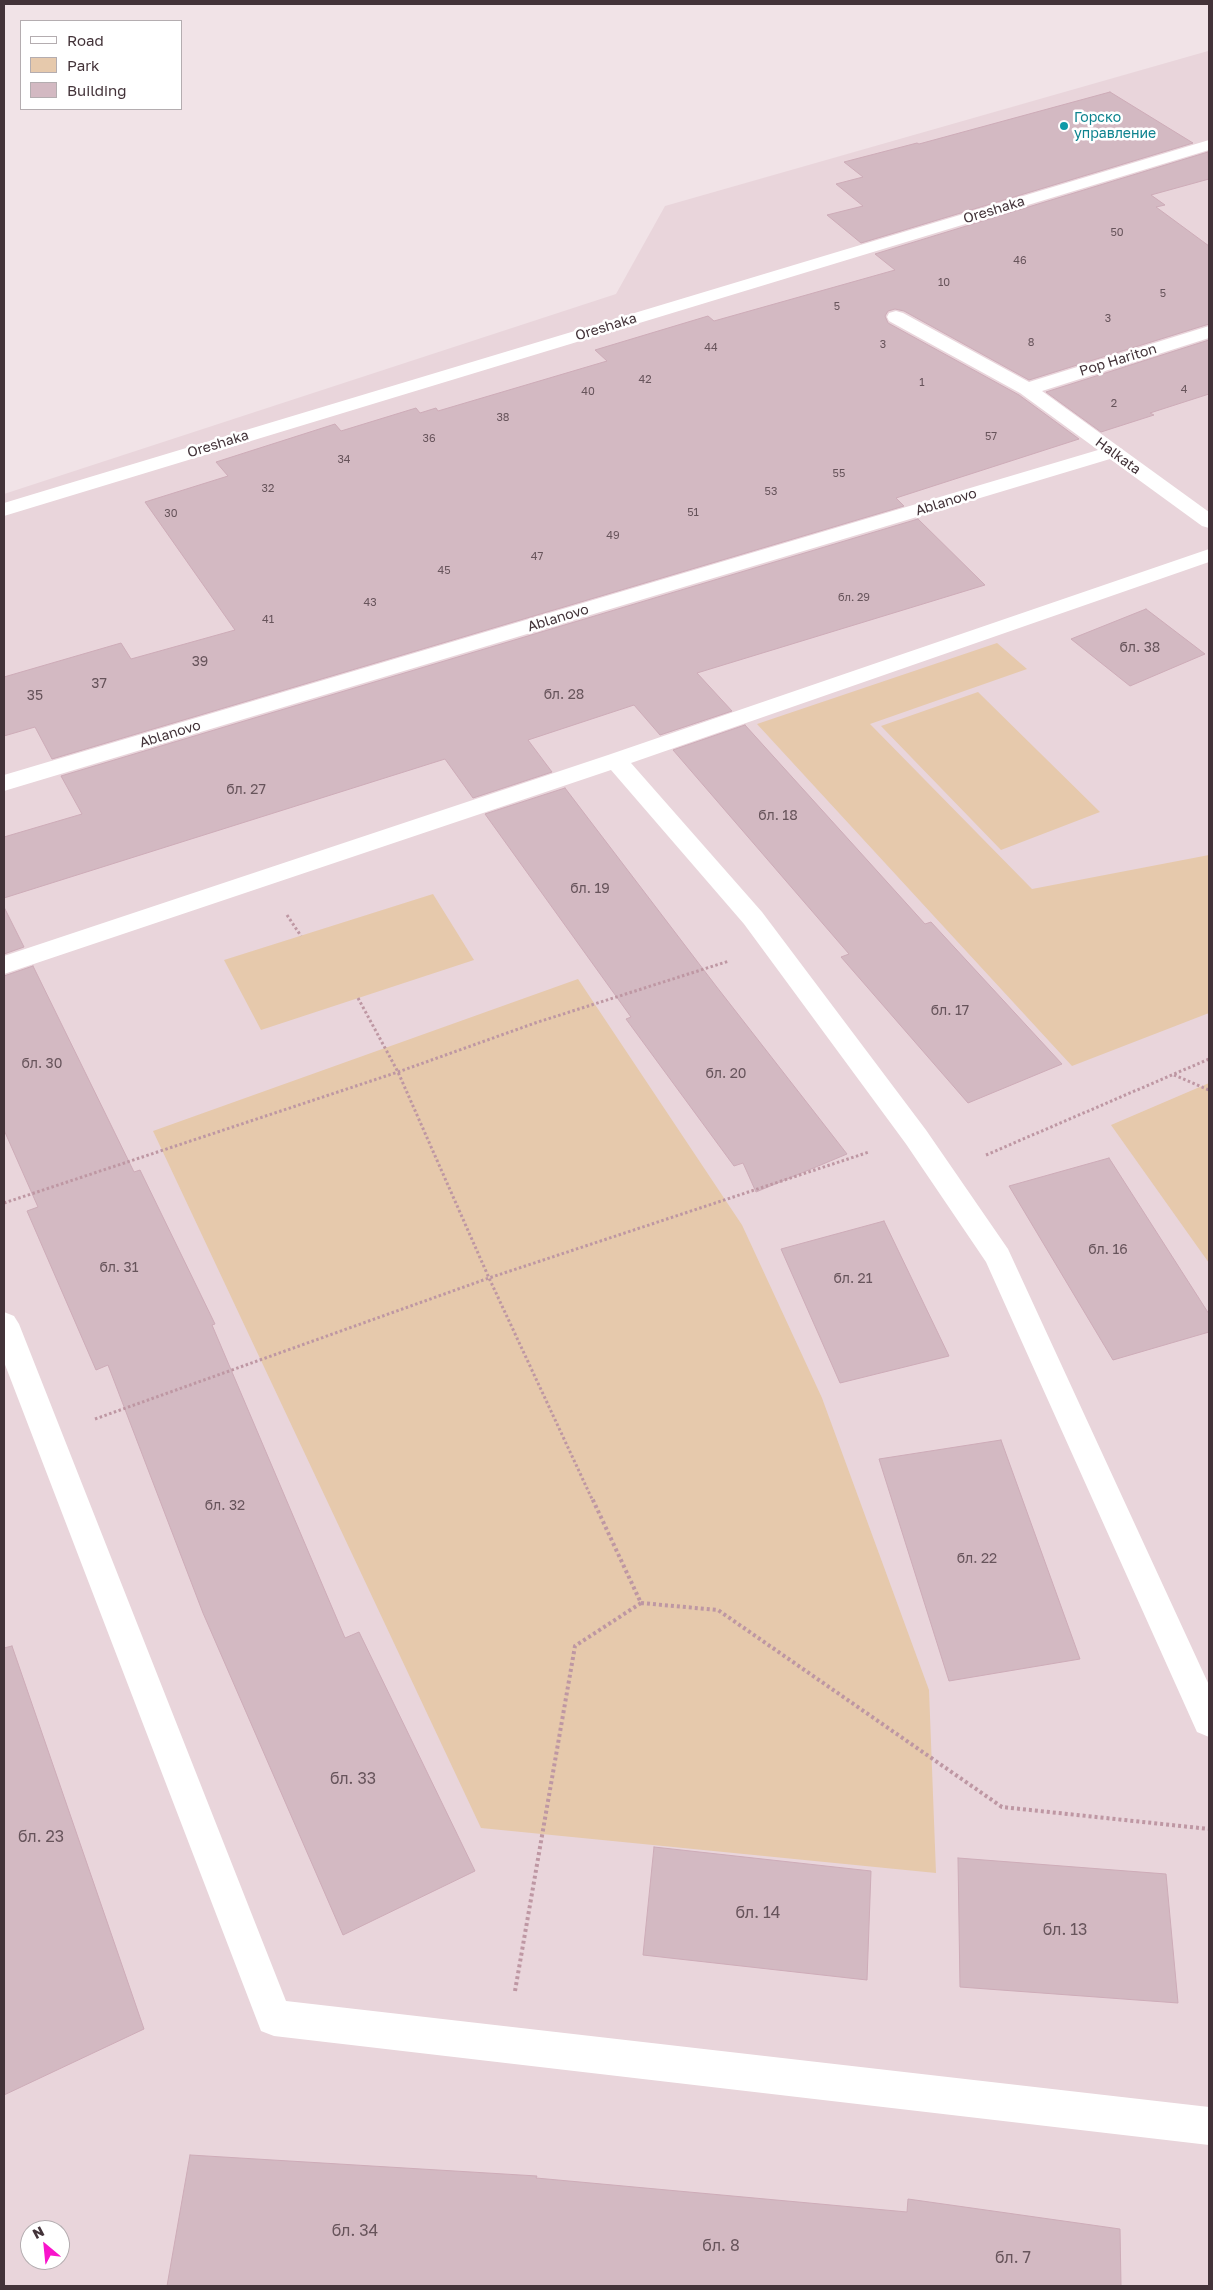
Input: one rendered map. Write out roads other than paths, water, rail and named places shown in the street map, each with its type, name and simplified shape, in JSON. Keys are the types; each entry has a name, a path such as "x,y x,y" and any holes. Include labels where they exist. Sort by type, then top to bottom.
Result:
{"street":[{"name":"Oreshaka","path":"4,510 77,486 1209,145"},
{"name":"Halkata","path":"896,317 1027,389 1209,522"},
{"name":"Pop Hariton","path":"1027,389 1209,332"},
{"name":"Ablanovo","path":"4,783 1112,452"},
{"path":"4,965 616,760 1209,555"},
{"path":"616,760 753,918 916,1137 998,1257 1209,1721"},
{"path":"4,1324 274,2018 1209,2126"}],"place":[{"name":"Горско управление","path":"1064,126"}]}
